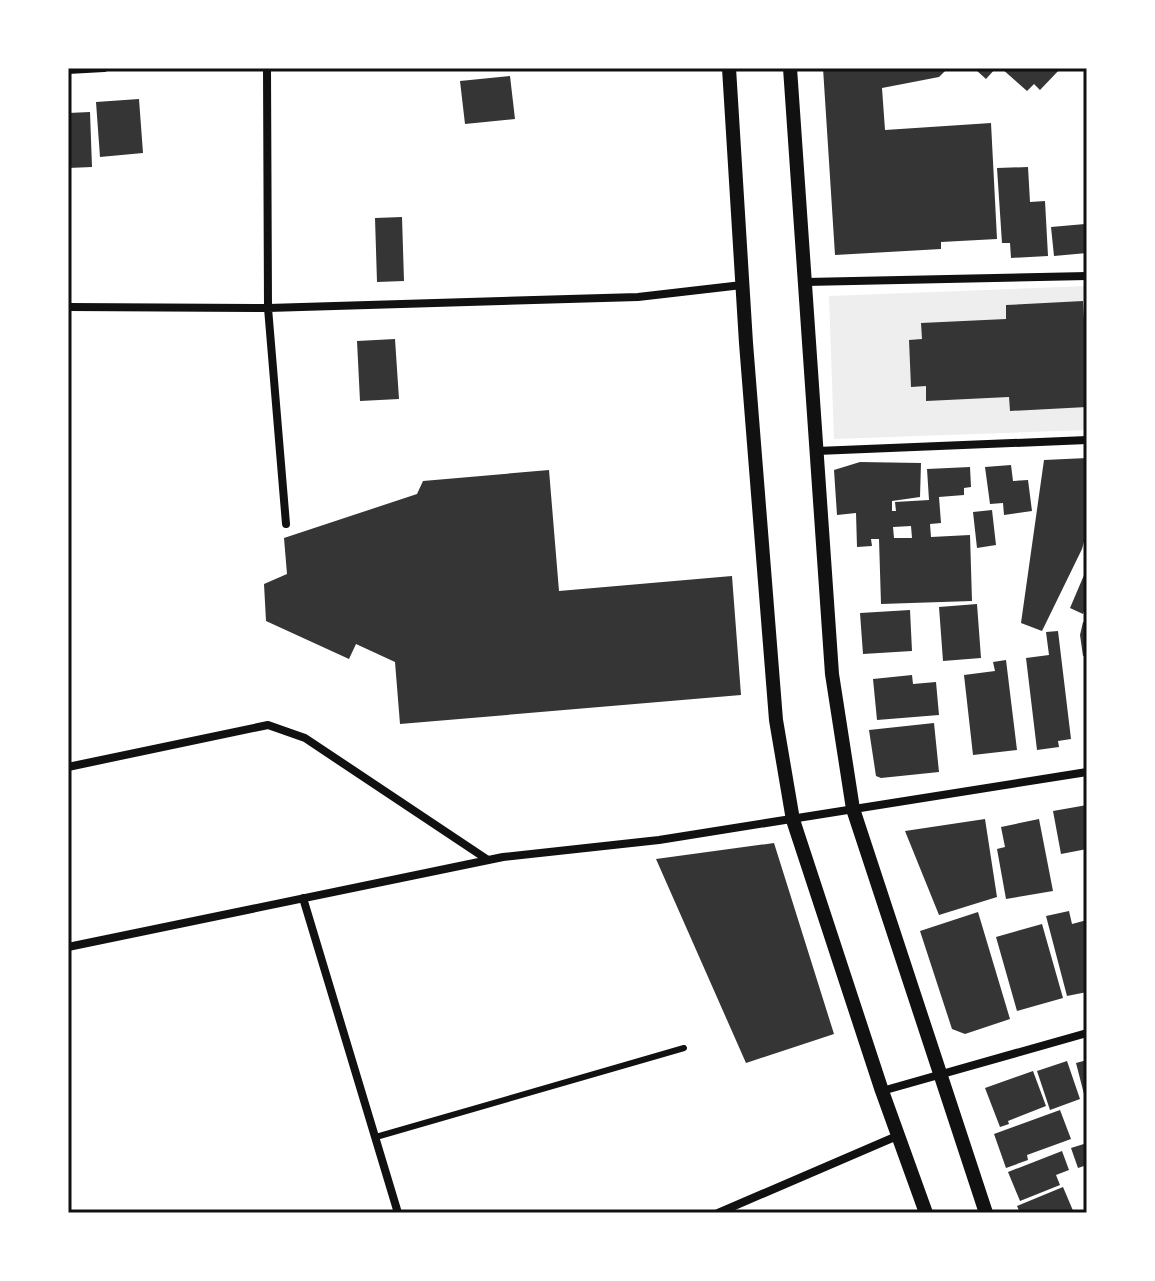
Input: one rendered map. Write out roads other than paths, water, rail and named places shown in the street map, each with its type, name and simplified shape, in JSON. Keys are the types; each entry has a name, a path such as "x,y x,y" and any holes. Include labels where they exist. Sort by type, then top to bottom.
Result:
{"street":[{"path":"68,70 104,68"},
{"path":"267,68 268,308 286,524"},
{"path":"729,68 742,285 776,720 793,820 897,1136 926,1213"},
{"path":"790,68 832,674 853,809 986,1213"},
{"path":"806,282 1087,276"},
{"path":"68,307 268,308 638,297 742,285"},
{"path":"817,451 1087,440"},
{"path":"68,767 268,725 305,738 488,860"},
{"path":"68,947 488,860 659,840 1087,772"},
{"path":"303,898 398,1213"},
{"path":"882,1091 1087,1033"},
{"path":"718,1213 897,1136"}],"lane":[{"path":"376,1137 684,1048"}]}
